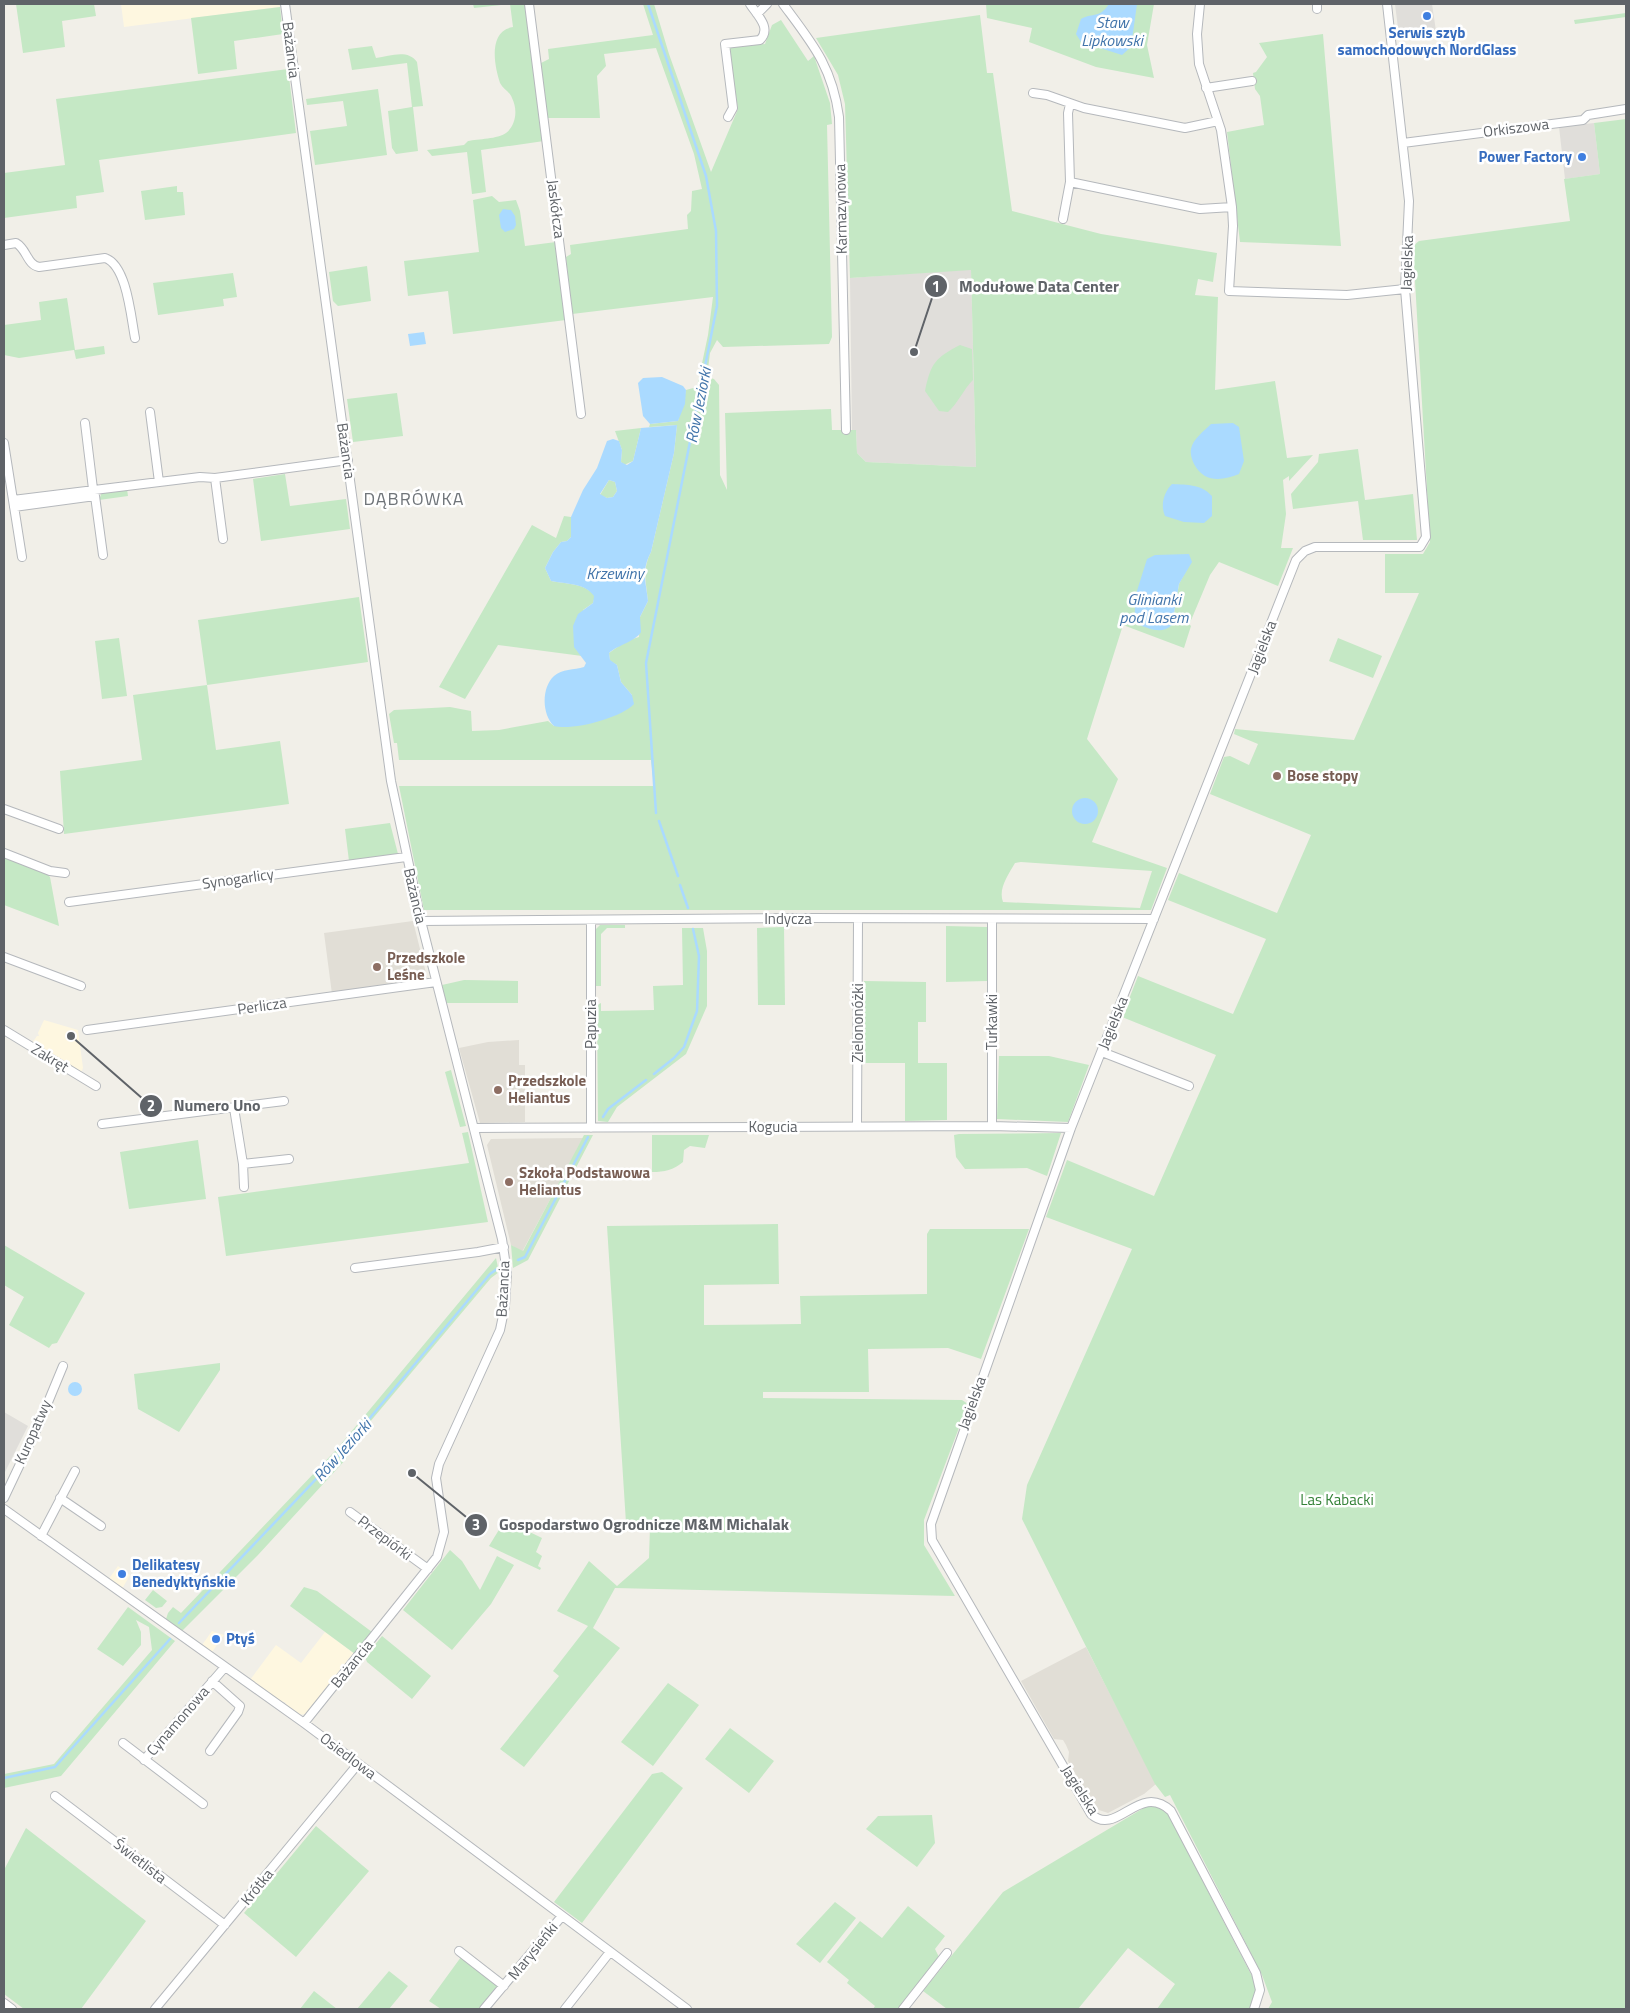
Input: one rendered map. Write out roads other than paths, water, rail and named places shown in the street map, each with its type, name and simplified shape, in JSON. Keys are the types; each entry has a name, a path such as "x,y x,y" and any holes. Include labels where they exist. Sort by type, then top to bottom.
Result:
{"street":[{"name":"Bażancia","path":"286,4 391,781 421,921 475,1128 504,1247 507,1272 505,1306 500,1330 439,1464 436,1478 444,1532 437,1557 304,1724"},
{"name":"Jaskółcza","path":"529,4 581,414"},
{"path":"728,117 733,108 724,44 762,38 765,29 750,4"},
{"path":"757,14 767,4"},
{"name":"Karmazynowa","path":"783,4 825,64 837,102 839,117 846,430"},
{"path":"1200,4 1197,34 1199,64 1218,121 1232,207 1233,226 1229,291 1348,294 1405,289"},
{"name":"Jagielska","path":"1254,2009 1260,1990 1256,1973 1170,1811 1162,1803 1152,1801 1109,1820 1098,1819 1091,1814 932,1540 931,1519 1071,1128 1296,560 1305,551 1315,547 1420,547 1425,542 1405,289 1410,214 1387,4"},
{"path":"1206,88 1252,81"},
{"path":"1033,93 1047,95 1070,104 1185,128 1218,121"},
{"path":"1063,219 1070,182 1068,113 1070,104"},
{"name":"Orkiszowa","path":"1403,142 1583,120 1588,115 1626,109"},
{"path":"1070,182 1200,209 1232,207"},
{"path":"4,245 16,242 20,245 30,262 39,267 105,258 111,260 116,265 128,297 135,338"},
{"path":"150,412 159,482"},
{"path":"85,423 93,489"},
{"path":"4,443 22,557"},
{"path":"13,503 93,489 209,476 215,478 348,460"},
{"path":"215,478 223,539"},
{"path":"13,503 95,496 103,555"},
{"path":"4,809 59,829"},
{"path":"4,853 50,871 65,873"},
{"name":"Synogarlicy","path":"69,902 406,857"},
{"name":"Zielononóżki","path":"857,1126 858,919"},
{"name":"Turkawki","path":"992,919 992,1126"},
{"name":"Indycza","path":"421,921 1154,919"},
{"name":"Papuzia","path":"591,921 591,1128"},
{"path":"4,957 81,986"},
{"name":"Perlicza","path":"87,1030 436,982"},
{"name":"Zakręt","path":"4,1030 96,1086"},
{"path":"1102,1052 1189,1086"},
{"path":"102,1124 284,1101"},
{"path":"234,1108 243,1164 244,1187"},
{"name":"Kogucia","path":"475,1128 992,1126 1071,1128"},
{"path":"243,1164 289,1159"},
{"path":"355,1268 504,1247"},
{"name":"Kuropatwy","path":"4,1498 39,1424 62,1366"},
{"path":"41,1536 75,1471"},
{"path":"60,1498 101,1526"},
{"name":"Osiedlowa","path":"4,1508 304,1724 687,2009"},
{"name":"Przepiórki","path":"350,1512 428,1569"},
{"name":"Cynamonowa","path":"144,1760 225,1667"},
{"name":"Cynamonowa","path":"210,1751 238,1712 240,1706 212,1682"},
{"name":"Cynamonowa","path":"123,1743 203,1804"},
{"name":"Krótka","path":"155,2009 226,1926 358,1764"},
{"name":"Świetlista","path":"55,1796 226,1926"},
{"name":"Marysieńki","path":"484,2009 562,1916"},
{"name":"Marysieńki","path":"458,1951 504,1986"},
{"path":"565,2009 610,1952"},
{"path":"904,2009 947,1953"},
{"path":"4,2003 12,2009"}],"water":[{"name":"Staw Lipkowski","path":"1109,4 1137,4 1131,47 1122,55 1081,42 1076,34 1081,19 1102,12"},
{"path":"503,209 511,210 515,216 516,225 514,229 505,232 501,228 499,215"},
{"path":"424,332 426,344 410,346 408,334"},
{"path":"662,377 683,386 686,390 685,404 678,421 650,424 643,416 638,383 643,378"},
{"path":"1233,423 1239,427 1244,461 1239,474 1220,479 1203,475 1192,459 1192,445 1199,435 1211,424"},
{"name":"Krzewiny","path":"677,425 674,453 651,552 646,565 645,576 648,601 640,617 641,632 635,638 609,653 610,660 617,665 621,682 632,695 634,704 619,714 596,722 572,727 554,726 545,709 547,687 557,674 584,667 586,663 574,647 573,626 578,614 593,603 594,596 580,586 551,581 545,568 553,552 561,542 567,541 571,537 571,517 583,490 597,468 607,441 613,439 619,441 622,450 621,462 627,465 633,461 641,428","holes":["609,480 615,482 617,491 613,497 607,498 600,494"]},
{"path":"1172,484 1194,486 1208,492 1212,496 1212,516 1204,523 1184,522 1165,516 1164,499"},
{"name":"Glinianki pod Lasem","path":"1189,554 1192,562 1179,584 1172,625 1163,630 1158,630 1134,623 1136,594 1147,559 1155,555"},
{"path":"1085,798 1094,802 1098,811 1094,820 1085,824 1076,820 1072,811 1076,802"},
{"path":"72,1382 78,1382 82,1389 78,1396 72,1396 68,1392 68,1386"}],"waterway":[{"name":"Rów Jeziorki","path":"648,4 706,176 716,231 717,306 646,663 656,813"},
{"name":"Rów Jeziorki","path":"659,821 678,876"},
{"name":"Rów Jeziorki","path":"680,885 688,908"},
{"name":"Rów Jeziorki","path":"654,1074 684,1047 697,1011 699,956 693,929"},
{"name":"Rów Jeziorki","path":"603,1117 608,1109 646,1080"},
{"name":"Rów Jeziorki","path":"518,1260 525,1257 588,1137"},
{"name":"Rów Jeziorki","path":"179,1623 339,1455 490,1274 497,1269"},
{"path":"4,1778 55,1767 170,1639"}],"place":[{"name":"Serwis szyb samochodowych NordGlass","path":"1427,16"},
{"name":"Power Factory","path":"1582,157"},
{"name":"Modułowe Data Center","path":"914,352"},
{"name":"Bose stopy","path":"1277,776"},
{"name":"Przedszkole Leśne","path":"377,967"},
{"name":"Numero Uno","path":"71,1036"},
{"name":"Przedszkole Heliantus","path":"498,1090"},
{"name":"Szkoła Podstawowa Heliantus","path":"509,1182"},
{"name":"Gospodarstwo Ogrodnicze M&M Michalak","path":"412,1473"},
{"name":"Delikatesy Benedyktyńskie","path":"122,1574"},
{"name":"Ptyś","path":"216,1639"}],"district":[{"name":"DĄBRÓWKA","path":"414,499"}],"park label":[{"name":"Las Kabacki","path":"1337,1500"}]}
